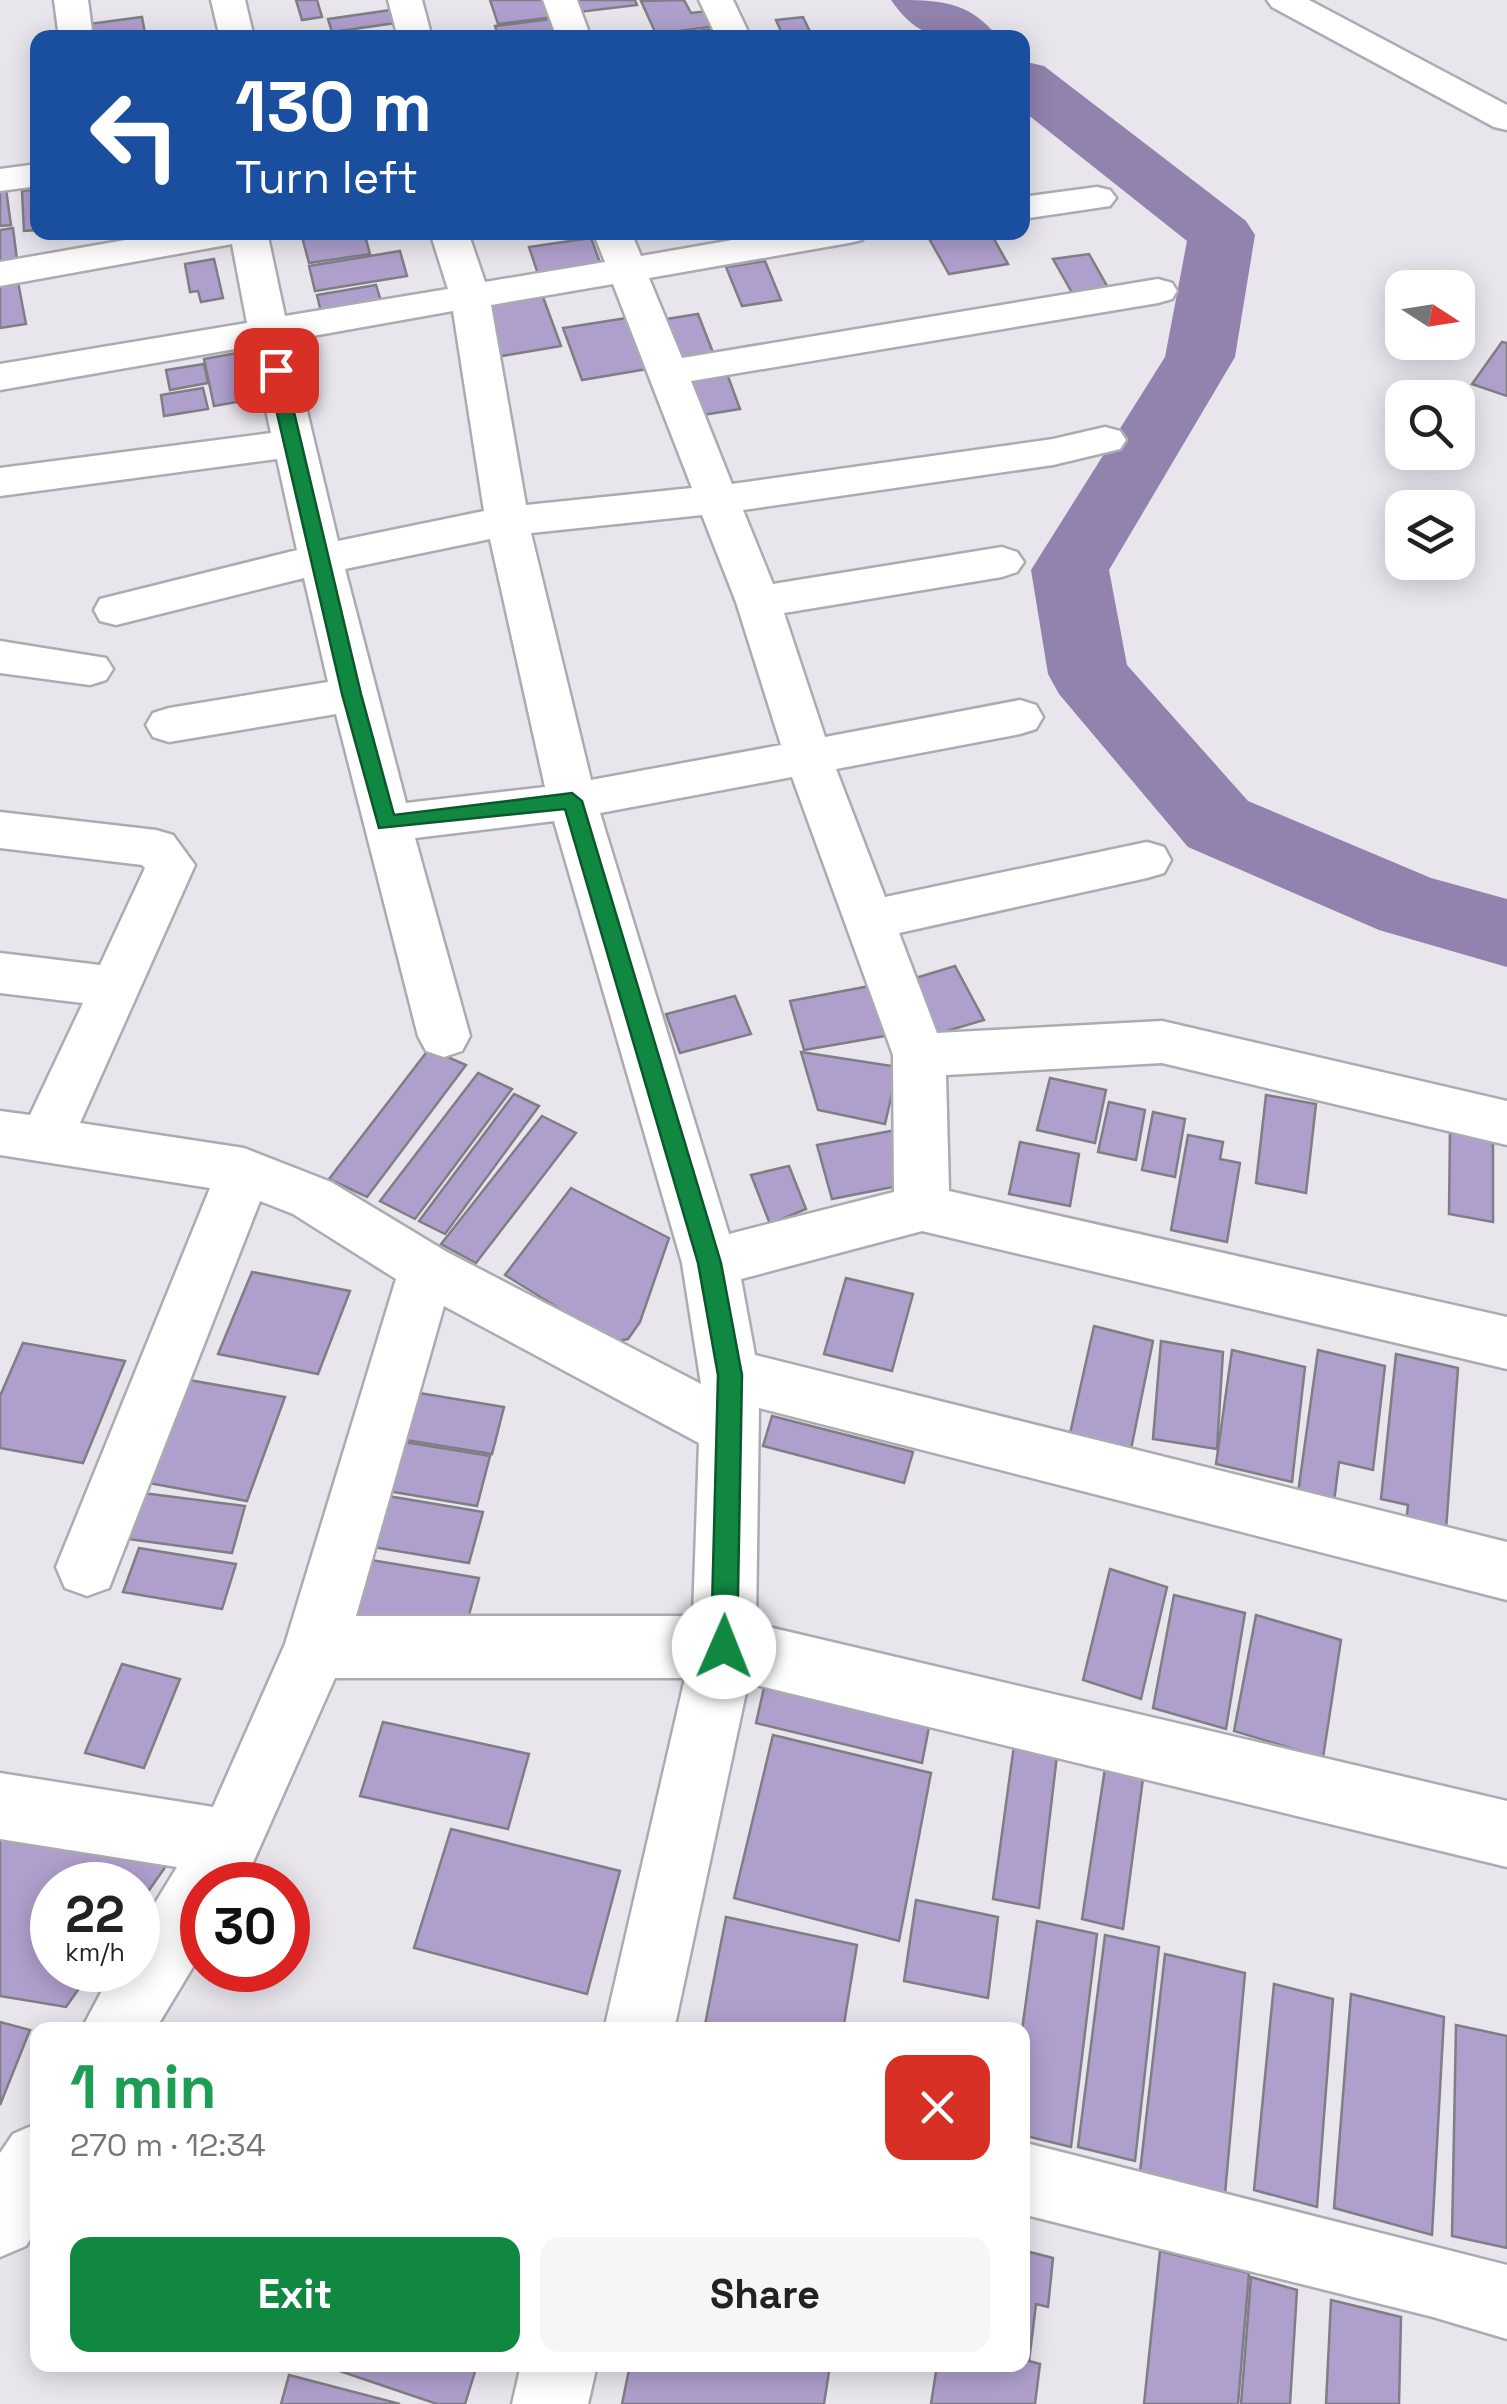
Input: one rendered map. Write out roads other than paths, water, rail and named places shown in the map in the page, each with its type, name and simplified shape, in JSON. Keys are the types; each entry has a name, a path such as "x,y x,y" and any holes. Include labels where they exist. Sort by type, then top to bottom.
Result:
{"street":[{"path":"71,0 75,30"},
{"path":"228,0 234,30"},
{"path":"405,0 414,30"},
{"path":"560,0 571,30"},
{"path":"716,0 730,30"},
{"path":"1284,0 1507,119"},
{"path":"0,180 30,176"},
{"path":"1030,207 1097,198"},
{"path":"0,274 193,240"},
{"path":"250,240 292,444 351,694 415,947 444,1036"},
{"path":"452,240 470,296 507,521 572,801 710,1263 729,1402 724,1647 641,2022"},
{"path":"0,378 470,296 619,250 747,240"},
{"path":"619,250 758,602 808,758 919,1055 922,1208"},
{"path":"665,373 1158,292"},
{"path":"116,610 320,559 507,521 716,500 1053,452 1105,440"},
{"path":"0,482 292,444"},
{"path":"758,602 1002,562"},
{"path":"0,657 90,670"},
{"path":"169,725 351,694"},
{"path":"386,823 572,801 1020,716"},
{"path":"0,830 156,848 171,865 116,986 23,1137 244,1171 312,1198 427,1269 729,1402 1507,1571"},
{"path":"868,920 1147,860"},
{"path":"0,973 116,986"},
{"path":"919,1055 1162,1042 1507,1123"},
{"path":"87,1567 244,1171"},
{"path":"710,1263 922,1208 1507,1344"},
{"path":"218,1862 316,1647 427,1269"},
{"path":"316,1647 724,1647 1507,1834"},
{"path":"0,1806 181,1862"},
{"path":"121,2022 180,1926"},
{"path":"0,2220 30,2172"},
{"path":"1030,2180 1507,2302"},
{"path":"550,2404 557,2372"}],"waterway":[{"path":"921,0 959,30"},
{"path":"1030,85 1222,235 1200,357 1070,570 1088,674 1218,824 1410,906 1507,933"}]}
